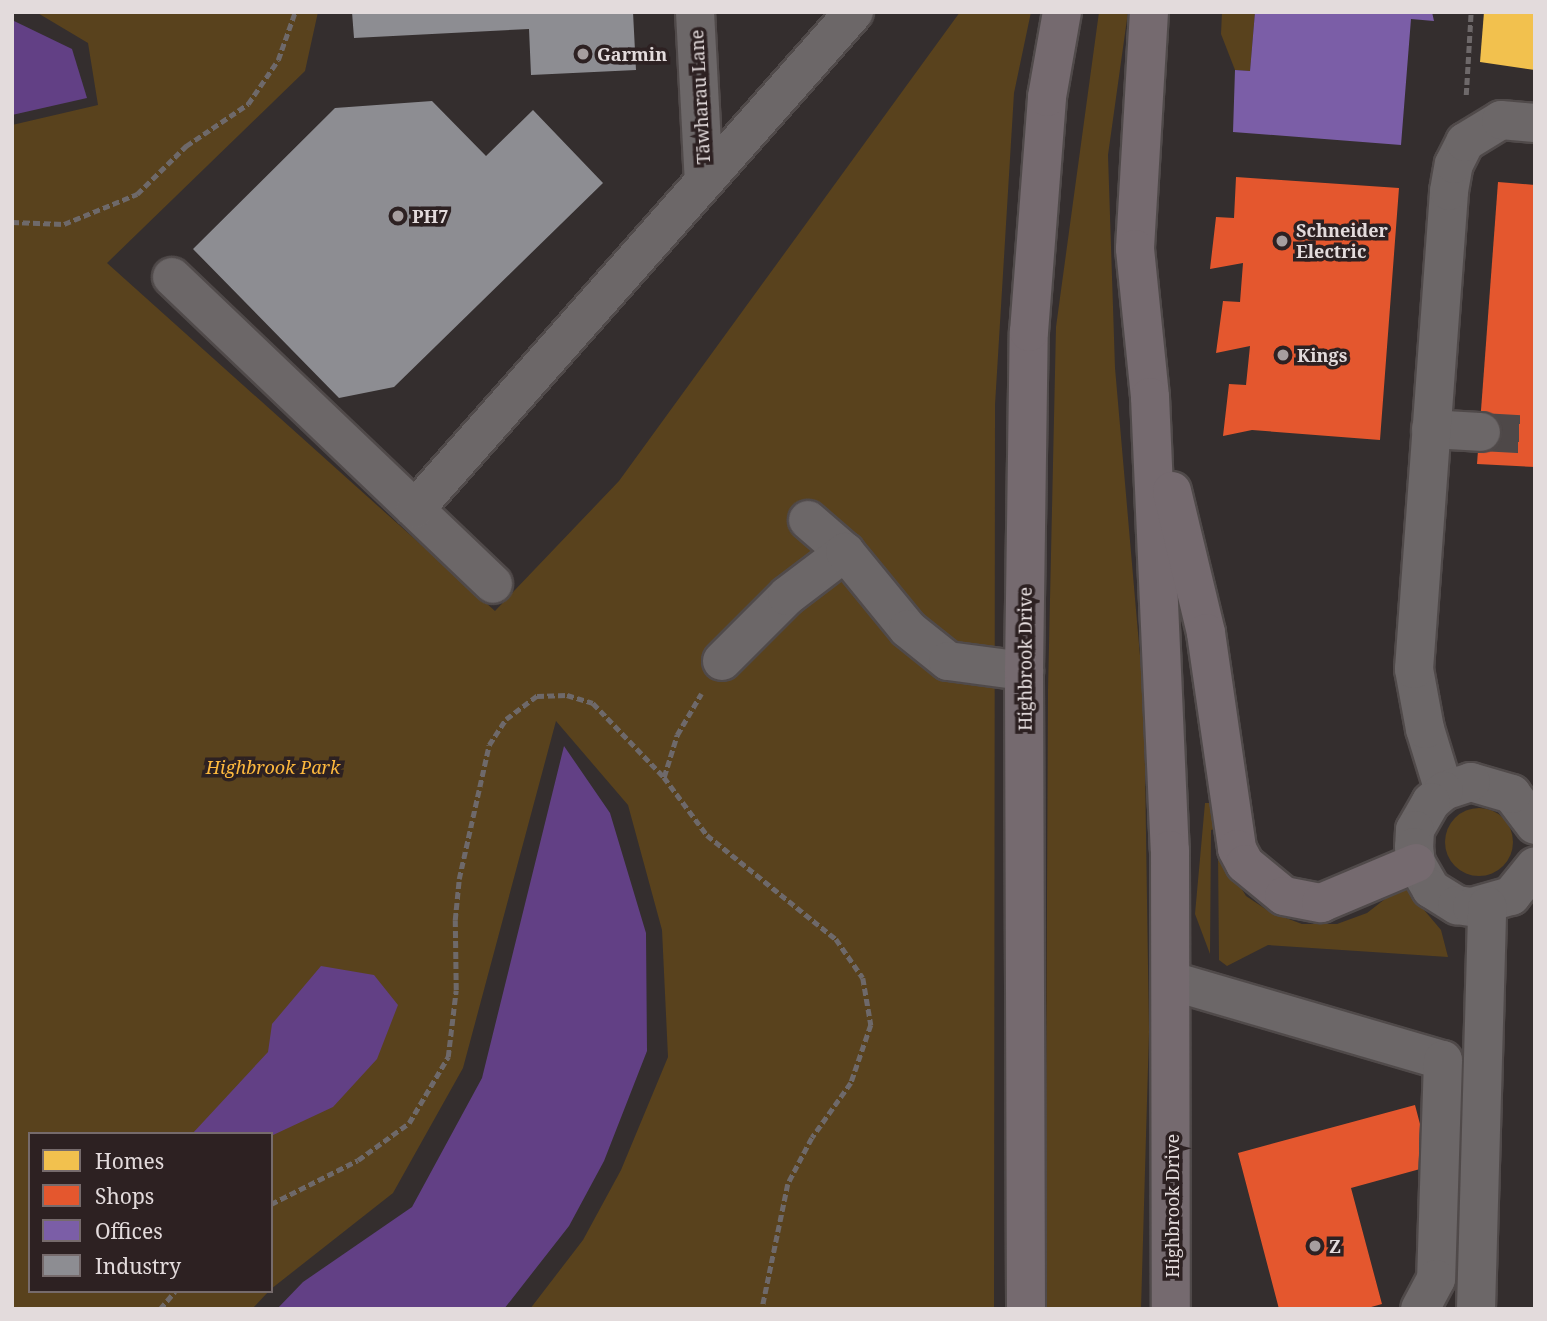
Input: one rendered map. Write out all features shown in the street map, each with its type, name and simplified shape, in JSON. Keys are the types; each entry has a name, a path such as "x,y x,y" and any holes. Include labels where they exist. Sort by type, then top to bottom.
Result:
{"main road":[{"name":"Highbrook Drive","path":"1026,1309 1024,671 1035,215 1046,97 1062,12"},
{"name":"Highbrook Drive","path":"1149,12 1135,249 1150,397 1170,850 1171,1309"},
{"path":"1150,397 1206,633 1237,849 1245,864 1284,896 1321,902 1416,863"}],"street":[{"name":"Tāwharau Lane","path":"695,12 704,181"},
{"path":"415,509 854,12"},
{"path":"1444,791 1425,729 1414,669 1454,164 1465,142 1485,127 1501,120 1535,123"},
{"path":"172,277 493,584"},
{"path":"1431,429 1481,432"},
{"path":"808,520 845,552 908,629 948,662 1024,671"},
{"path":"722,661 787,596 845,552"},
{"path":"1534,819 1512,794 1486,783 1444,791 1421,815 1415,830 1416,863 1431,889 1443,899 1457,905 1487,906 1521,887 1535,866"},
{"path":"1476,1309 1487,906"},
{"path":"1171,981 1443,1060 1483,1060"},
{"path":"1420,1309 1436,1279 1443,1060"}],"path":[{"path":"12,222 65,224 137,194 186,146 248,104 278,60 295,12"},
{"path":"1467,60 1471,12"},
{"path":"664,777 685,719 722,661"},
{"path":"273,1203 358,1160 409,1123 448,1057 456,990 455,920 459,879 489,745 506,719 537,696 567,695 593,703 664,777 707,835 836,939 863,978 871,1025 851,1083 812,1138 788,1184 762,1309"},
{"path":"160,1309 173,1293"}],"green space":[{"name":"Highbrook Park","path":"36,12 318,12 305,71 107,263 495,611 619,481 960,12 1031,12 1014,93 995,405 994,1309 530,1309 583,1240 621,1170 668,1057 662,930 628,805 556,721 463,1068 393,1193 273,1287 273,1132 28,1132 28,1293 267,1293 252,1309 12,1309 12,125 98,105 88,43"},
{"path":"1099,12 1128,12 1108,155 1115,368 1144,702 1149,1032 1141,1309 1045,1309 1048,691 1056,327"},
{"path":"1222,12 1255,12 1250,71 1235,70 1221,34"},
{"path":"1205,803 1214,803 1219,828 1211,830 1210,954 1195,914"},
{"path":"1479,808 1492,811 1503,818 1510,829 1513,842 1510,855 1503,866 1492,873 1479,876 1466,873 1455,866 1448,855 1445,842 1448,829 1455,818 1466,811"},
{"path":"1218,850 1246,896 1270,912 1302,924 1337,924 1367,913 1403,885 1441,930 1448,957 1268,945 1227,966 1219,960"}],"shaded area":[{"path":"12,20 72,49 87,98 12,115"},
{"path":"564,746 610,813 646,933 647,1051 604,1161 569,1226 504,1309 277,1309 303,1282 412,1207 482,1078"},
{"path":"321,966 374,975 398,1005 377,1059 333,1107 273,1135 273,1132 194,1132 268,1052 272,1024"}],"building: Homes":[{"path":"1484,12 1535,12 1535,70 1480,62"}],"building: Shops":[{"path":"1236,177 1399,188 1380,440 1252,430 1223,436 1229,384 1246,385 1250,346 1216,353 1223,301 1240,302 1243,263 1210,269 1216,217 1234,218"},
{"path":"1498,182 1535,185 1535,467 1477,464"},
{"name":"Z","path":"1415,1105 1431,1166 1351,1188 1382,1304 1364,1309 1279,1309 1238,1153"}],"building: Offices":[{"path":"1255,12 1432,12 1434,21 1411,19 1401,145 1233,132 1235,70 1250,71"}],"building: Industry":[{"name":"Garmin","path":"352,12 633,12 636,70 531,75 529,29 354,38"},
{"name":"PH7","path":"432,101 486,156 533,110 603,183 394,387 339,398 193,249 335,108"}],"tunnel":[{"path":"1481,432 1535,435"}],"place":[{"name":"Garmin","path":"583,54"},
{"name":"PH7","path":"398,216"},
{"name":"Schneider Electric","path":"1282,241"},
{"name":"Kings","path":"1283,355"},
{"name":"Z","path":"1315,1246"}]}
